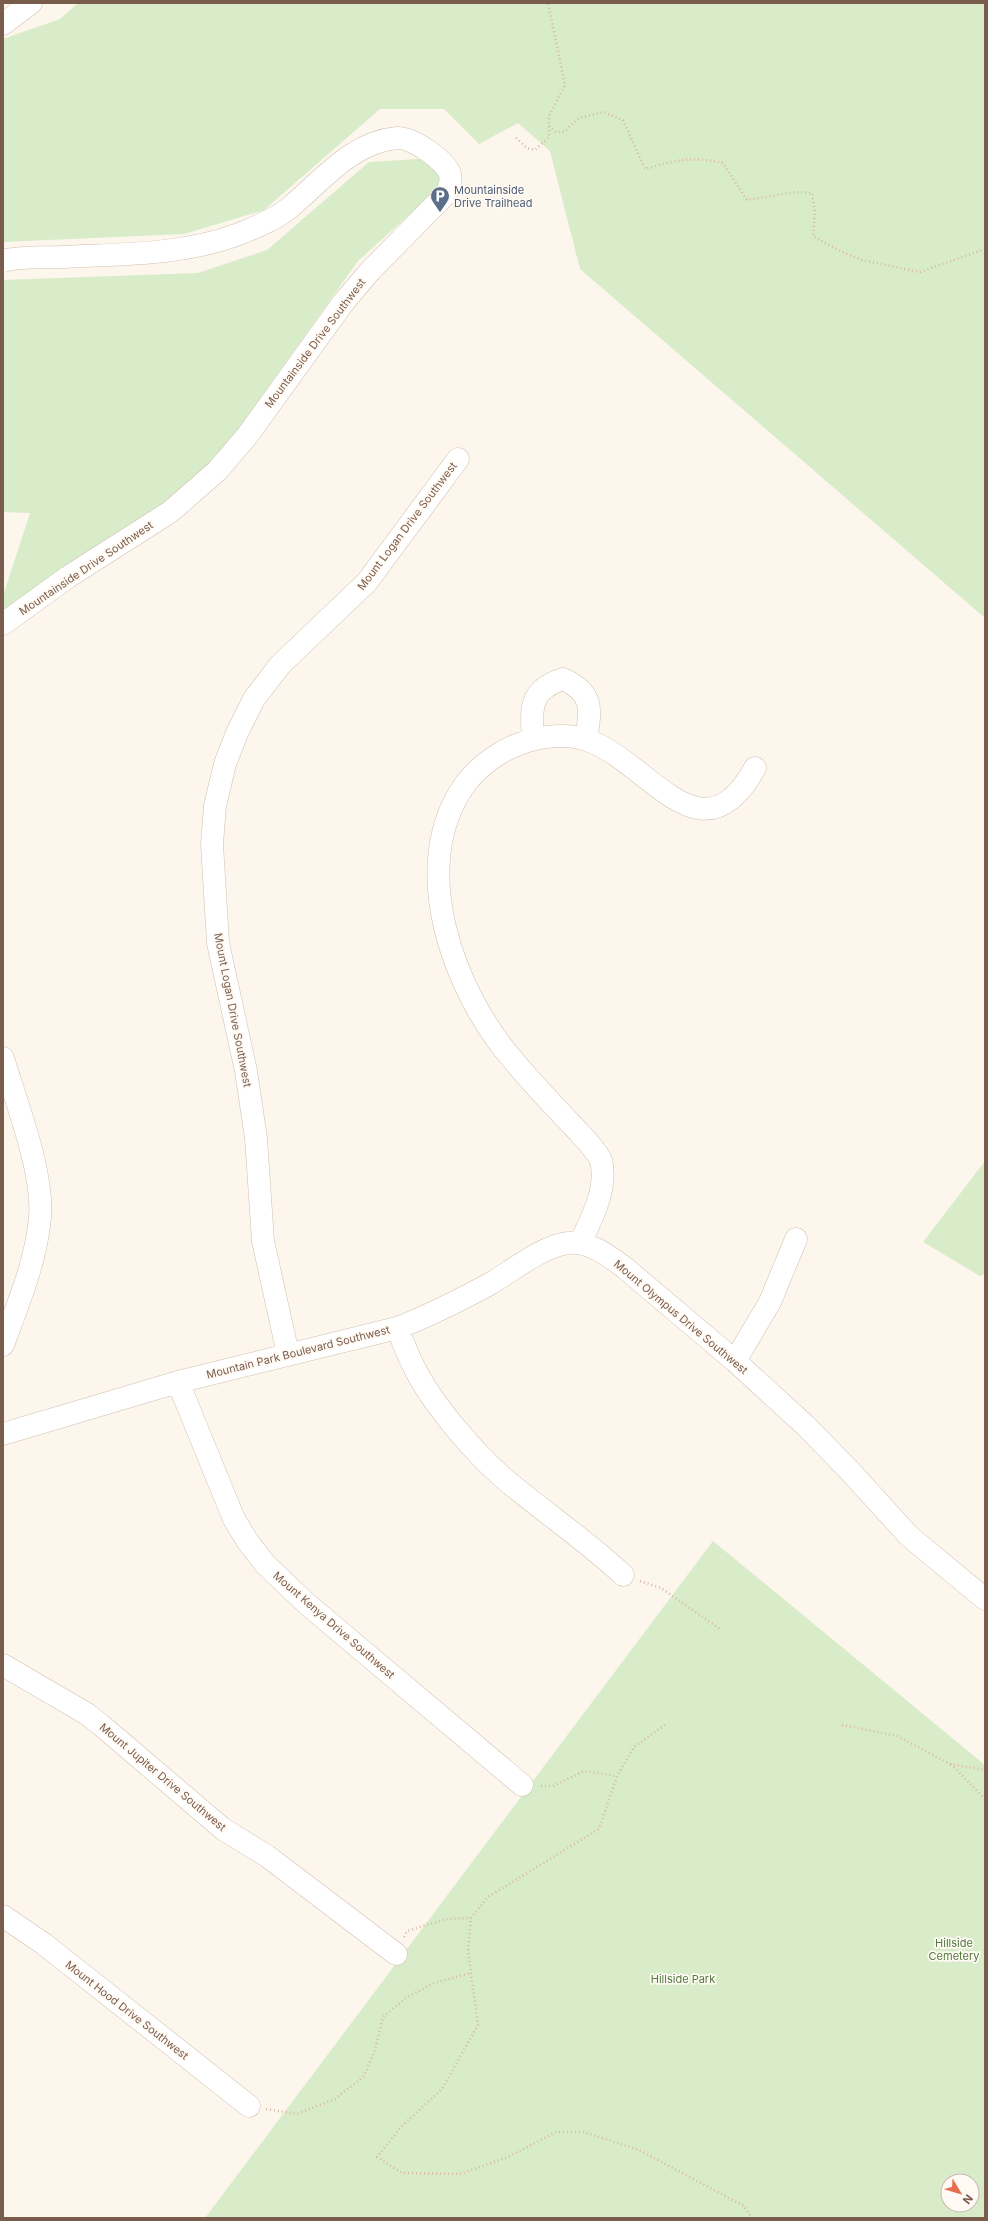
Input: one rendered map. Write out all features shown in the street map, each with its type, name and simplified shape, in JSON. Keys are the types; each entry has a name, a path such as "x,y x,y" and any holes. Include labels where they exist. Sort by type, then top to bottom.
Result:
{"street":[{"path":"3,24 26,9 31,3"},
{"name":"Mountainside Drive Southwest","path":"3,261 184,249 224,238 264,223 286,210 346,158 382,140 400,138 413,142 433,156 450,174 451,182 446,194 370,271 343,303 247,436 217,471 170,512 68,577 3,624"},
{"name":"Mount Logan Drive Southwest","path":"288,1354 263,1241 256,1138 246,1071 218,942 212,844 215,806 225,764 237,733 254,699 280,665 367,582 458,459"},
{"path":"533,739 531,716 534,700 540,690 549,683 562,679 577,686 587,698 591,713 586,740"},
{"path":"580,1243 598,1202 603,1176 601,1160 512,1060 480,1016 466,988 448,938 440,903 439,873 442,840 446,819 467,782 487,762 507,748 533,739 557,736 586,740 607,749 626,761 674,800 699,810 712,809 724,804 746,783 755,768"},
{"path":"3,1058 33,1159 39,1191 40,1216 32,1262 3,1345"},
{"path":"735,1361 770,1302 796,1239"},
{"name":"Mountain Park Boulevard Southwest","path":"3,1434 178,1382 397,1328 429,1316 487,1285 551,1247 568,1242 580,1243"},
{"name":"Mount Olympus Drive Southwest","path":"580,1243 610,1257 625,1268 735,1361 848,1469 909,1536 985,1599"},
{"path":"397,1328 414,1367 428,1390 481,1456 506,1480 590,1546 622,1575"},
{"name":"Mount Kenya Drive Southwest","path":"178,1382 234,1519 248,1542 265,1564 307,1604 522,1785"},
{"name":"Mount Jupiter Drive Southwest","path":"3,1664 87,1714 223,1829 267,1856 396,1954"},
{"name":"Mount Hood Drive Southwest","path":"3,1916 44,1944 248,2106"}],"path":[{"path":"516,138 527,148 535,150 549,137 549,116 565,84 548,3"},
{"path":"549,126 556,132 564,132 579,118 603,112 623,120 645,169 678,160 702,158 723,162 747,200 795,192 812,193 815,213 813,236 840,251 862,260 920,272 985,249"},
{"path":"622,1575 661,1588 720,1629"},
{"path":"842,1724 897,1736 950,1764 985,1799"},
{"path":"665,1725 634,1747 617,1776 600,1829 488,1897 471,1918 468,1951 478,2025 442,2089 401,2127 377,2158 402,2173 460,2174 508,2157 556,2132 584,2132 639,2150 744,2206 752,2218"},
{"path":"950,1764 985,1770"},
{"path":"522,1785 553,1786 584,1771 617,1776"},
{"path":"396,1954 407,1931 446,1919 471,1918"},
{"path":"248,2106 297,2114 335,2099 364,2076 375,2050 383,2017 406,1998 434,1983 472,1973"}],"green space":[{"path":"78,3 985,3 985,618 580,269 550,151 518,123 479,144 444,109 380,109 264,210 184,234 3,242 3,39 60,19"},
{"path":"433,158 450,178 358,261 212,466 71,586 3,618 3,596 30,513 3,512 3,280 198,273 267,250 369,162"},
{"path":"985,1161 985,1274 980,1276 923,1242"},
{"name":"Hillside Park","path":"713,1541 985,1765 985,2218 205,2218"}],"place":[{"name":"Mountainside Drive Trailhead","path":"440,213"}],"park label":[{"name":"Hillside Cemetery","path":"954,1949"}]}
